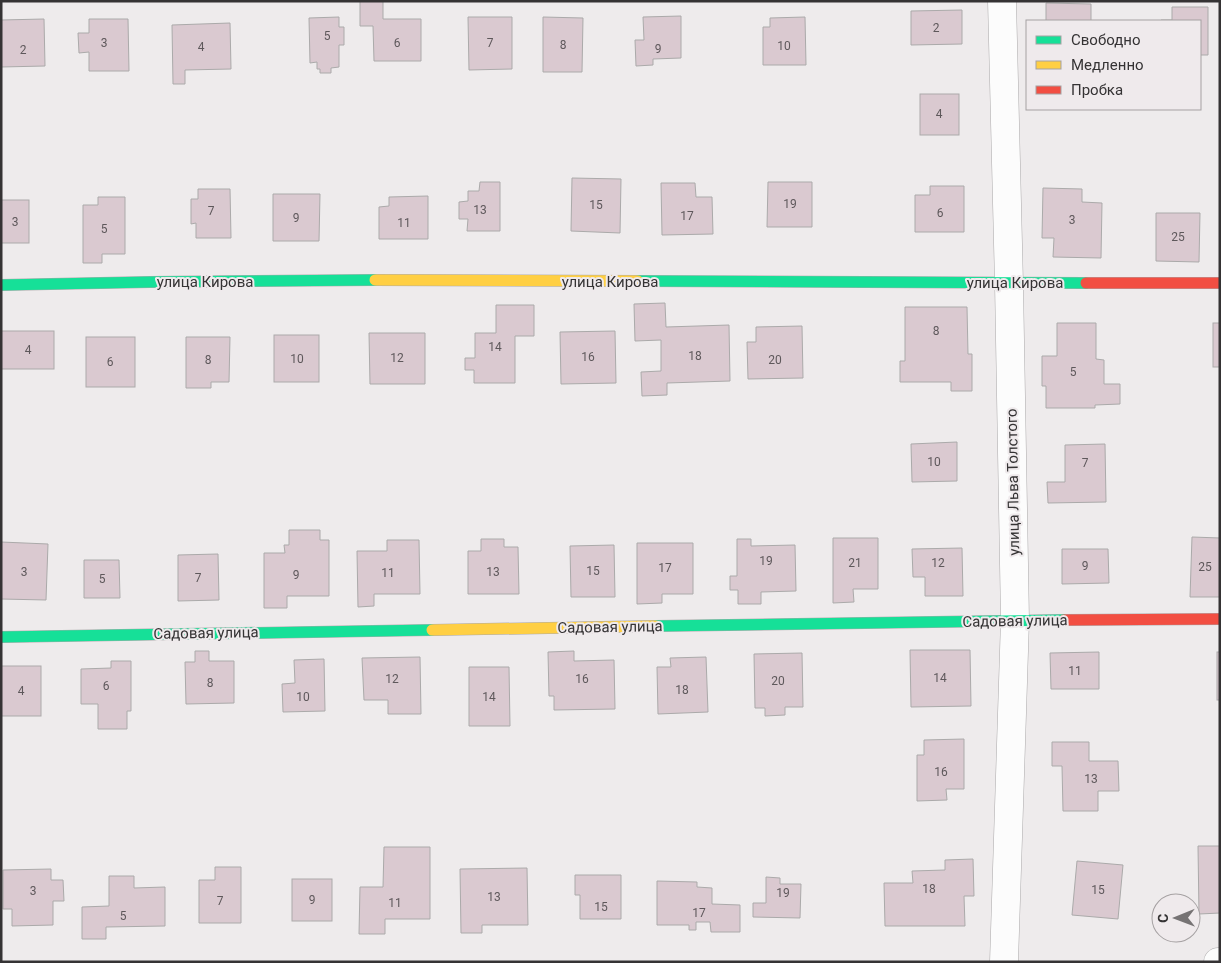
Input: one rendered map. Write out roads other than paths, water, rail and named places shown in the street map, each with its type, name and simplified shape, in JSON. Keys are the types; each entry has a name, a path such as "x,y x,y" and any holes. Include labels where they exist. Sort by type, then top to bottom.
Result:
{"street":[{"name":"улица Льва Толстого","path":"1002,1 1015,620 1004,962"},
{"name":"улица Кирова","path":"1,285 86,282 394,280 1009,284 1220,283"},
{"name":"Садовая улица","path":"1,637 1015,620 1220,619"}]}
